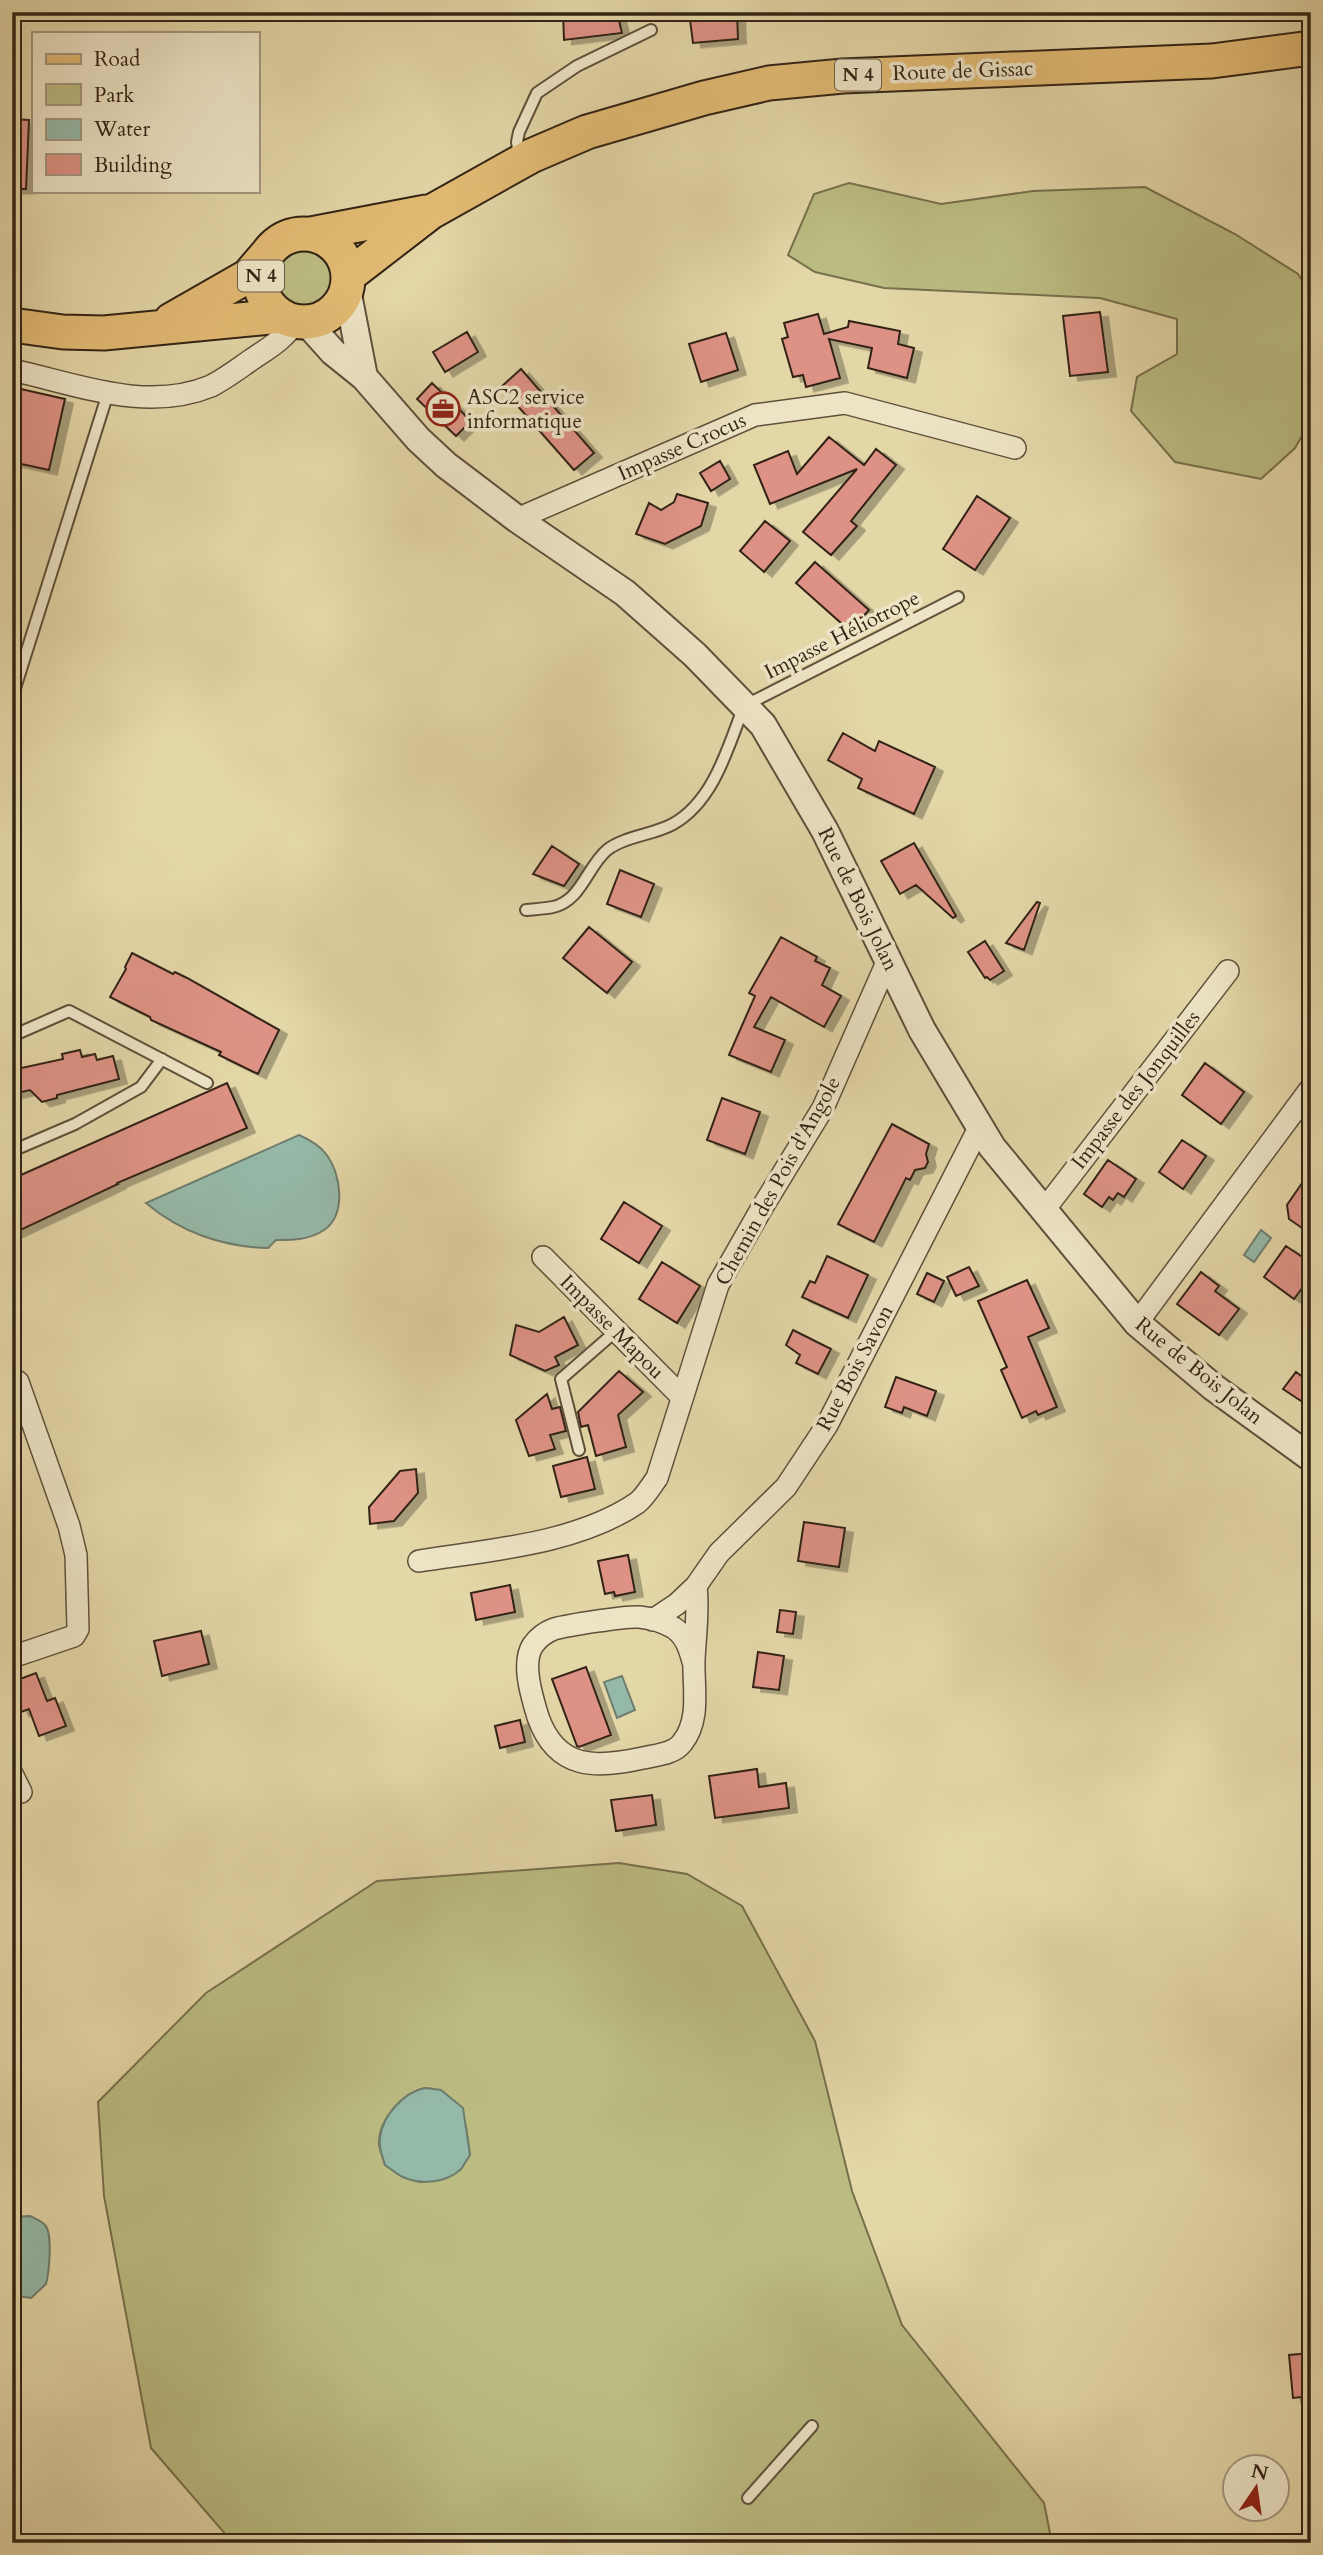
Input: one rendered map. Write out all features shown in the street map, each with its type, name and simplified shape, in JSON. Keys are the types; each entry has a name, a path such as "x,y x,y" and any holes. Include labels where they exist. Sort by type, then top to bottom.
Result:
{"main road":[{"name":"Route de Gissac","path":"348,282 431,212 520,163 587,132 704,98 769,83 843,76 1212,61 1311,48"},
{"name":"Route de Gissac","path":"311,234 431,212"},
{"name":"N 4","path":"158,327 248,276 285,237 298,233 311,234"},
{"path":"311,234 333,244 341,253 348,282"},
{"name":"N 4","path":"266,256 262,268 264,295 272,308 294,320"},
{"name":"N 4","path":"12,325 63,332 104,333 158,327 320,319 341,301 348,282"}],"street":[{"path":"348,282 364,377"},
{"path":"12,370 108,393 135,397 168,397 224,379 286,335 294,320"},
{"name":"Rue de Bois Jolan","path":"294,320 364,377 418,439 446,465 517,519 625,593 695,654 763,725 825,831 922,1030 992,1147 1137,1323 1213,1387 1311,1458"},
{"name":"Impasse Crocus","path":"517,519 755,415 845,403 1015,448"},
{"name":"Chemin des Pois d'Angole","path":"419,1561 542,1541 600,1522 639,1502 657,1478 718,1285 823,1108 888,960"},
{"name":"Impasse des Jonquilles","path":"1044,1210 1228,971"},
{"path":"1137,1323 1311,1088"},
{"name":"Rue Bois Savon","path":"653,1620 677,1604 696,1586 719,1553 786,1487 827,1425 980,1126"},
{"name":"Impasse Mapou","path":"542,1257 682,1398"},
{"path":"12,1378 18,1382 69,1526 76,1555 78,1629 74,1636 12,1657"},
{"path":"694,1665 687,1641 673,1627 636,1617 554,1629 539,1637 528,1657 532,1698 541,1724 554,1744 568,1757 584,1764 620,1763 672,1751 681,1745 690,1731 696,1699 696,1586"}],"lane":[{"path":"520,163 517,142 519,132 537,93 577,66 651,30"},
{"path":"12,698 108,393"},
{"name":"Impasse Héliotrope","path":"744,706 958,597"},
{"path":"526,910 552,908 564,903 574,896 597,861 609,849 673,824 694,806 719,771 744,706"},
{"path":"12,1036 69,1011 207,1083"},
{"path":"12,1151 75,1124 141,1087 162,1059"},
{"path":"579,1450 561,1379 616,1331"},
{"path":"748,2498 813,2426"}],"green space":[{"path":"849,183 941,204 1033,191 1145,187 1235,234 1298,274 1311,293 1311,420 1295,448 1261,479 1175,462 1131,411 1137,377 1177,354 1177,319 1100,298 884,288 815,272 788,255 814,194"},
{"path":"306,243 321,249 332,258 340,280 338,292 331,303 320,312 305,318 275,303 270,297 267,282 270,266 284,248"},
{"path":"619,1863 687,1874 742,1906 815,2041 852,2191 902,2325 1044,2503 1052,2543 233,2543 151,2448 104,2196 98,2102 206,1993 377,1881","holes":["433,2089 466,2127 470,2155 461,2169 433,2181 419,2182 401,2176 385,2165 379,2144 380,2135 387,2117 401,2101 417,2091"]}],"water":[{"path":"299,1135 326,1154 338,1182 339,1204 336,1214 324,1230 313,1236 276,1240 268,1248 235,1245 188,1230 146,1203"},
{"path":"1261,1230 1271,1238 1254,1262 1244,1255"},
{"path":"622,1676 635,1710 617,1718 604,1682"},
{"path":"425,2088 441,2090 463,2108 470,2155 455,2174 441,2180 425,2182 410,2180 385,2165 380,2142 385,2121 395,2106 409,2094"},
{"path":"30,2216 45,2225 50,2245 46,2284 31,2298 12,2295 12,2217"}],"building":[{"path":"563,12 617,12 622,33 564,40"},
{"path":"689,12 737,12 738,39 693,43"},
{"path":"12,119 29,120 26,189 12,189"},
{"path":"1100,312 1108,372 1070,376 1063,316"},
{"path":"818,314 824,334 848,327 849,321 900,331 898,344 914,348 907,378 868,368 872,348 829,339 840,378 806,387 803,375 793,377 782,339 788,337 784,323"},
{"path":"467,332 478,352 445,372 433,352"},
{"path":"726,333 738,370 701,382 689,344"},
{"path":"521,369 594,453 574,470 501,387"},
{"path":"432,383 471,421 456,436 417,399"},
{"path":"12,387 65,399 49,470 12,462"},
{"path":"829,437 864,465 876,449 896,465 851,521 857,526 831,555 803,532 857,469 770,504 754,465 788,451 797,474"},
{"path":"720,461 730,479 711,491 700,473"},
{"path":"677,494 708,503 701,526 665,544 636,534 649,503 661,510 674,502"},
{"path":"977,496 1010,518 975,570 943,549"},
{"path":"765,521 790,541 764,572 740,551"},
{"path":"815,562 869,610 850,631 796,583"},
{"path":"843,733 875,751 879,741 935,767 914,814 858,788 862,779 828,760"},
{"path":"914,843 956,916 953,918 916,885 900,894 881,861"},
{"path":"552,846 579,864 564,886 533,874"},
{"path":"620,870 654,884 641,917 607,904"},
{"path":"1037,902 1040,903 1024,950 1006,943"},
{"path":"589,927 632,962 607,993 563,958"},
{"path":"781,937 817,957 815,961 830,968 822,985 841,996 824,1027 771,997 754,1027 785,1040 771,1072 729,1055 755,996 749,993"},
{"path":"985,941 1004,971 990,980 985,978 968,952"},
{"path":"132,953 173,974 175,972 187,978 279,1030 258,1074 219,1055 221,1052 151,1020 150,1017 110,997"},
{"path":"80,1050 82,1057 95,1054 97,1060 113,1056 119,1079 57,1095 57,1098 42,1102 30,1090 12,1094 12,1070 63,1059 62,1054"},
{"path":"1205,1063 1244,1092 1221,1124 1182,1095"},
{"path":"227,1083 247,1128 117,1183 12,1234 12,1179"},
{"path":"722,1098 760,1112 745,1154 707,1140"},
{"path":"892,1124 929,1144 926,1154 928,1162 925,1168 915,1170 910,1180 906,1178 874,1242 838,1224"},
{"path":"1182,1140 1206,1156 1183,1189 1159,1172"},
{"path":"1108,1160 1136,1179 1124,1197 1118,1193 1113,1200 1109,1197 1102,1207 1084,1194"},
{"path":"1311,1170 1311,1217 1302,1228 1289,1219 1287,1205"},
{"path":"624,1202 662,1226 639,1263 601,1239"},
{"path":"1286,1246 1311,1263 1311,1276 1294,1299 1264,1277"},
{"path":"827,1256 868,1275 848,1318 802,1297 810,1281 815,1283"},
{"path":"662,1262 700,1286 677,1323 639,1299"},
{"path":"969,1267 979,1286 956,1296 947,1277"},
{"path":"1201,1272 1219,1286 1215,1291 1239,1309 1219,1335 1177,1304"},
{"path":"927,1273 944,1281 934,1302 917,1294"},
{"path":"1027,1280 1049,1328 1028,1337 1057,1407 1038,1415 1036,1411 1022,1418 1001,1370 1007,1367 978,1301"},
{"path":"564,1317 578,1345 555,1357 559,1365 545,1371 510,1355 516,1325 539,1332"},
{"path":"793,1330 831,1349 818,1374 796,1363 800,1355 786,1345"},
{"path":"619,1371 643,1392 618,1415 626,1447 596,1456 588,1425 581,1427 578,1412"},
{"path":"1296,1372 1311,1383 1301,1401 1283,1389"},
{"path":"896,1377 936,1391 927,1416 904,1407 902,1413 885,1407"},
{"path":"547,1394 552,1409 560,1407 566,1431 550,1435 555,1449 529,1456 516,1420"},
{"path":"587,1457 595,1489 561,1497 553,1466"},
{"path":"416,1469 418,1493 394,1521 370,1524 369,1507 400,1471"},
{"path":"804,1522 845,1528 839,1567 798,1561"},
{"path":"628,1555 635,1592 615,1596 614,1592 605,1594 598,1561"},
{"path":"510,1585 515,1612 476,1620 471,1593"},
{"path":"780,1610 796,1612 793,1634 777,1632"},
{"path":"201,1631 209,1664 162,1676 154,1641"},
{"path":"758,1652 784,1656 779,1690 753,1687"},
{"path":"586,1667 611,1735 579,1747 552,1679"},
{"path":"36,1673 47,1701 55,1698 66,1726 39,1736 29,1709 21,1712 12,1689 12,1682"},
{"path":"520,1720 525,1742 500,1748 495,1726"},
{"path":"757,1769 759,1787 786,1783 789,1808 715,1818 709,1776"},
{"path":"652,1795 656,1825 616,1831 611,1800"},
{"path":"1311,2353 1311,2396 1293,2398 1289,2355"}],"place":[{"name":"ASC2 service informatique","path":"443,409"}]}
